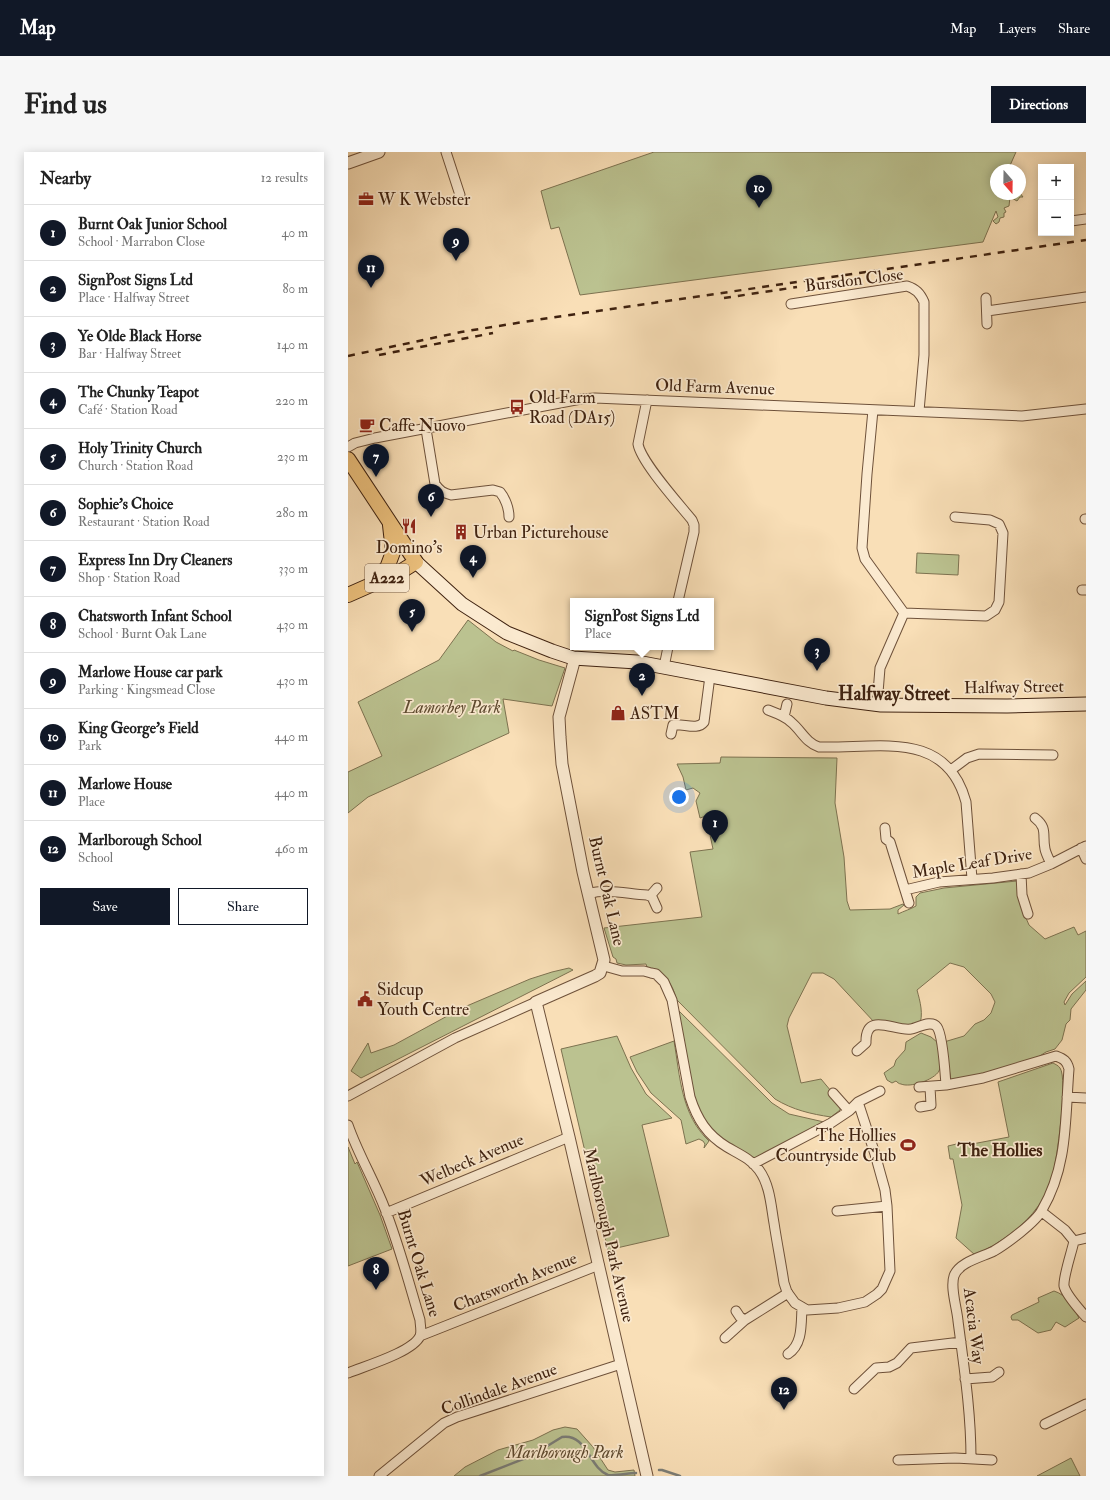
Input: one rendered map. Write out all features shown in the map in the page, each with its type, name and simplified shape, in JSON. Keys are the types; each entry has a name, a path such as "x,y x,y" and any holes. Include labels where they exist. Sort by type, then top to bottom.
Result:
{"main road":[{"name":"A222","path":"348,459 416,562 400,572 354,592"},
{"name":"A222","path":"354,592 386,568 393,552 390,522"},
{"name":"Halfway Street","path":"416,562 462,604 476,614 516,637 575,658 618,660 664,667 826,698 877,705 1007,706 1086,704"}],"street":[{"path":"348,163 379,152"},
{"path":"446,152 460,195"},
{"path":"1074,221 1086,219"},
{"name":"Bursdon Close","path":"791,304 907,286 915,289 920,294 924,302 924,355 919,411"},
{"path":"987,311 1086,297"},
{"path":"986,298 988,324"},
{"name":"Old Farm Avenue","path":"348,447 365,440 581,399 595,398 1022,416 1086,409"},
{"path":"647,400 638,444 639,451 651,469 692,520 694,525 694,532 679,598"},
{"path":"873,410 862,548 865,559 904,613"},
{"path":"426,429 435,484 440,491 450,495 493,490 500,492 504,496 509,511 509,517"},
{"path":"904,613 986,616 995,610 999,602 1003,533 999,524 990,520 955,517"},
{"path":"877,705 880,668 904,613"},
{"path":"664,667 667,650"},
{"name":"Burnt Oak Lane","path":"348,1096 455,1038 595,976 600,973 604,966 604,953 588,894 562,764 559,717 575,658"},
{"path":"671,734 674,725 701,726 704,722 710,676"},
{"path":"784,717 787,704"},
{"path":"768,710 791,722 808,741 819,747 901,746 930,754 951,770 958,781 966,802 972,879"},
{"path":"951,770 967,758 979,754 1053,755"},
{"path":"1035,818 1042,823 1045,851 1051,864"},
{"name":"Maple Leaf Drive","path":"885,828 886,839 890,842 909,903"},
{"path":"1083,847 1086,859"},
{"name":"Maple Leaf Drive","path":"905,890 939,882 1020,874 1040,869 1083,847"},
{"path":"1020,874 1022,895 1028,914"},
{"path":"650,896 657,888"},
{"path":"588,894 597,891 607,891 650,896 657,908"},
{"path":"604,966 622,971 644,971 656,974 664,982 672,1000 690,1097 695,1112 707,1131 726,1146 745,1157 762,1174 769,1195 784,1283 788,1294 795,1302 807,1310 821,1310 860,1304 872,1298 882,1290 890,1271 887,1206 884,1188 876,1154 858,1102"},
{"name":"Marlborough Park Avenue","path":"536,1002 599,1265 647,1476"},
{"path":"857,1051 866,1043 866,1037 869,1029 874,1025 886,1024 909,1030 927,1024 933,1024 937,1028 940,1038 946,1085"},
{"name":"Acacia Way","path":"919,1087 946,1085 995,1076 1056,1056 1063,1059 1068,1064 1069,1070 1064,1148 1058,1176 1042,1212 1015,1237 994,1251 966,1263 955,1274 953,1288 957,1308 970,1418 971,1459"},
{"path":"920,1107 931,1105 930,1087"},
{"path":"753,1164 831,1123 849,1111 858,1102 880,1091"},
{"path":"833,1093 849,1111"},
{"path":"1067,1097 1086,1098"},
{"name":"Burnt Oak Lane","path":"348,1125 386,1213 420,1320 421,1332 420,1336 413,1344 405,1350 348,1373"},
{"name":"Welbeck Avenue","path":"386,1213 569,1137"},
{"path":"837,1211 887,1206"},
{"path":"1042,1212 1065,1230 1074,1241"},
{"path":"1074,1241 1086,1238"},
{"path":"1074,1241 1064,1287 1069,1296 1086,1317"},
{"name":"Chatsworth Avenue","path":"420,1336 599,1265"},
{"path":"725,1338 745,1320 788,1294"},
{"path":"788,1354 795,1349 798,1340 801,1328 802,1307"},
{"path":"736,1312 745,1320"},
{"path":"854,1389 876,1368 890,1367 898,1363 911,1348 961,1342"},
{"name":"Collindale Avenue","path":"379,1476 444,1424 457,1417 621,1364"},
{"path":"965,1380 992,1377 999,1372"},
{"path":"1045,1424 1086,1404"},
{"path":"898,1460 955,1458 992,1460"}],"green space":[{"path":"654,152 1016,152 1011,164 990,164 990,200 1010,200 1009,206 1004,208 1006,212 1004,213 1004,217 1000,218 999,222 996,224 993,221 998,217 996,211 983,242 580,295 559,227 551,229 541,191"},
{"path":"917,553 959,555 958,575 916,573"},
{"name":"Lamorbey Park","path":"468,620 496,642 513,651 514,650 565,668 552,706 503,699 509,733 368,797 348,813 348,772 382,756 358,702 439,660"},
{"path":"721,757 837,758 835,803 844,857 847,901 850,910 890,909 903,904 904,905 898,910 898,914 916,906 916,897 920,893 944,888 1017,881 1023,911 1029,925 1045,939 1074,927 1078,935 1086,931 1086,977 1069,993 1064,1002 1065,1005 1072,994 1086,981 1086,990 1071,1009 1070,1020 1066,1024 1062,1040 1055,1049 1046,1052 1035,1059 995,1072 951,1080 944,1042 964,1036 975,1024 984,1020 991,1013 995,1002 991,994 964,967 950,963 917,990 921,1013 919,1026 875,1023 834,979 823,973 812,973 789,1018 787,1026 801,1083 821,1079 841,1103 840,1110 831,1117 795,1109 775,1099 676,999 670,983 658,971 647,967 646,964 626,965 617,963 616,959 613,957 604,928 702,917 690,852 713,849 706,816 700,818 696,801 700,793 693,788 686,790 683,777 677,764 720,763"},
{"path":"569,968 573,970 361,1078 351,1071 368,1043 371,1053 394,1045 462,1008 530,979"},
{"path":"678,1010 772,1103 789,1114 824,1122 757,1158 752,1157 731,1145 714,1132 703,1118 694,1100"},
{"path":"921,1033 931,1037 937,1042 940,1060 939,1071 927,1080 916,1084 905,1085 896,1081 892,1083 887,1080 884,1073 894,1066 896,1060 905,1050 906,1042"},
{"path":"617,1036 631,1068 646,1094 672,1118 642,1125 669,1236 608,1250 561,1049"},
{"path":"674,1041 680,1081 687,1107 700,1131 709,1141 704,1148 705,1144 699,1139 686,1144 681,1120 651,1093 637,1072 630,1057"},
{"path":"1053,1063 1059,1067 1062,1075 1063,1087 1061,1121 1056,1155 1052,1177 1047,1192 1033,1213 1018,1228 1002,1240 975,1255 956,1238 962,1205 953,1159 950,1159 948,1146 965,1142 967,1145 1009,1137 998,1082"},
{"path":"348,1147 355,1164 357,1162 380,1215 392,1249 348,1266"},
{"path":"1054,1291 1066,1298 1079,1318 1065,1327 1056,1322 1051,1330 1038,1333 1018,1320 1012,1320 1012,1315 1039,1302 1038,1298"},
{"name":"Marlborough Park","path":"565,1427 577,1429 593,1447 608,1470 615,1472 634,1470 635,1476 454,1476 465,1467 498,1450 533,1440 553,1430"},
{"path":"1071,1458 1080,1476 1037,1476"}],"waterway":[{"path":"480,1476 531,1456 562,1437 570,1437 577,1440 583,1445 596,1466 608,1475 636,1473"},
{"path":"659,1470 680,1476"}],"railway":[{"path":"348,356 461,332 536,320 1086,240"},
{"path":"724,298 797,287"},
{"path":"379,355 493,333"}],"place":[{"name":"W K Webster","path":"366,199"},
{"name":"King George's Field","path":"759,208"},
{"name":"Marlowe House car park","path":"456,261"},
{"name":"Marlowe House","path":"371,288"},
{"name":"Old Farm Road (DA15)","path":"517,407"},
{"name":"Caffe Nuovo","path":"367,425"},
{"name":"Express Inn Dry Cleaners","path":"376,477"},
{"name":"Sophie's Choice","path":"431,517"},
{"name":"Domino's","path":"409,526"},
{"name":"Urban Picturehouse","path":"461,532"},
{"name":"The Chunky Teapot","path":"473,578"},
{"name":"Holy Trinity Church","path":"412,632"},
{"name":"Ye Olde Black Horse","path":"817,671"},
{"name":"SignPost Signs Ltd","path":"642,696"},
{"name":"ASTM","path":"618,713"},
{"name":"Burnt Oak Junior School","path":"715,843"},
{"name":"Sidcup Youth Centre","path":"365,999"},
{"name":"The Hollies Countryside Club","path":"908,1145"},
{"name":"Chatsworth Infant School","path":"376,1290"},
{"name":"Marlborough School","path":"784,1410"}],"district":[{"name":"Halfway Street","path":"894,694"},
{"name":"The Hollies","path":"1000,1150"}]}
